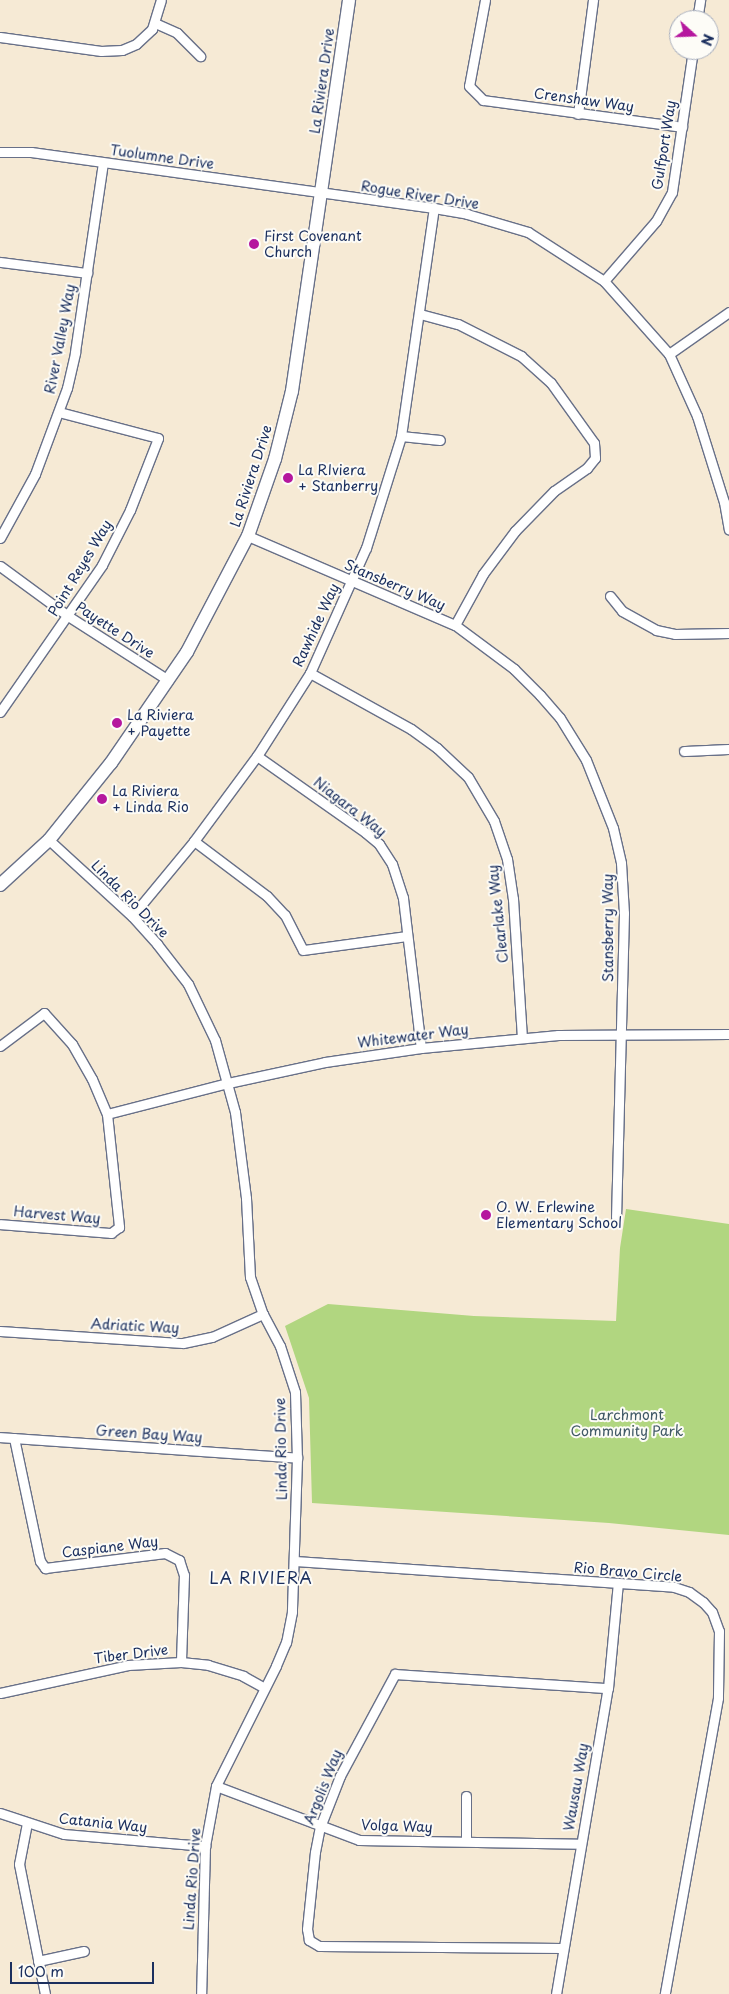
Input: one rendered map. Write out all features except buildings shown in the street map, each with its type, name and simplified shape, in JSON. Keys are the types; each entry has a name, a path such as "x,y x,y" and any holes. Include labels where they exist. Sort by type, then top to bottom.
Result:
{"street":[{"path":"0,37 115,51 142,39 155,23 161,0"},
{"name":"La Riviera Drive","path":"0,885 49,840 111,762 168,680 220,595 248,536 275,459 292,391 349,0"},
{"name":"Crenshaw Way","path":"486,0 469,86 483,100 682,127"},
{"path":"578,114 593,0"},
{"path":"155,23 177,34 200,56"},
{"name":"Gulfport Way","path":"604,281 665,207 672,192 692,60"},
{"name":"Tuolumne Drive","path":"0,152 31,152 321,194"},
{"name":"River Valley Way","path":"0,538 35,474 59,412 75,352 102,163"},
{"name":"Rogue River Drive","path":"321,194 467,214 528,232 604,281 669,354 697,416 727,501 729,530"},
{"name":"Rawhide Way","path":"132,916 194,841 257,756 310,673 352,582 366,548 401,436 434,208"},
{"path":"0,262 87,273"},
{"path":"669,354 729,312"},
{"path":"420,314 458,324 521,356 551,383 594,443 594,458 587,468 554,491 515,531 483,574 455,625"},
{"name":"Point Reyes Way","path":"0,712 68,616 116,538 158,438 59,412"},
{"path":"401,436 440,440"},
{"name":"Stansberry Way","path":"248,536 455,625 514,669 560,718 586,760 603,798 621,863 624,913 616,1217"},
{"name":"Payette Drive","path":"0,566 68,616 168,680"},
{"path":"610,596 622,611 656,630 676,634 729,633"},
{"name":"Clearlake Way","path":"310,673 411,729 437,748 468,777 494,821 507,859 513,899 522,1038"},
{"path":"684,751 729,749"},
{"name":"Niagara Way","path":"257,756 379,844 392,864 403,898 406,936 421,1048"},
{"name":"Linda Rio Drive","path":"49,840 132,916 188,984 215,1040 236,1112 246,1198 250,1277 264,1314 280,1346 295,1392 297,1458 295,1560 286,1642 216,1786 205,1846 201,1994"},
{"path":"194,841 267,896 285,915 303,950 406,936"},
{"path":"0,1046 44,1013 72,1044 92,1079 107,1114"},
{"name":"Whitewater Way","path":"107,1114 228,1083 325,1062 421,1048 522,1038 620,1033 729,1034"},
{"name":"Harvest Way","path":"0,1224 112,1233 119,1227 118,1200 107,1114"},
{"name":"Adriatic Way","path":"0,1331 184,1343 212,1337 264,1314"},
{"name":"Green Bay Way","path":"0,1437 297,1458"},
{"name":"Caspiane Way","path":"14,1438 40,1561 45,1568 165,1553 179,1560 184,1575 182,1662"},
{"name":"Rio Bravo Circle","path":"295,1560 618,1583 689,1592 712,1612 720,1637 718,1698 665,1994"},
{"name":"Wausau Way","path":"556,1994 562,1948 608,1688 618,1583"},
{"name":"Tiber Drive","path":"0,1693 128,1666 182,1662 208,1665 242,1676 263,1687"},
{"name":"Argolis Way","path":"562,1948 319,1946 309,1940 307,1929 320,1827 340,1776 395,1674 608,1688"},
{"name":"Volga Way","path":"216,1786 320,1827 359,1840 580,1844"},
{"path":"466,1796 466,1841"},
{"name":"Catania Way","path":"0,1813 64,1834 205,1846"},
{"path":"27,1823 19,1864 45,1994"},
{"path":"38,1961 84,1951"}],"green space":[{"name":"Larchmont Community Park","path":"626,1209 729,1224 729,1535 609,1523 312,1503 309,1398 285,1326 328,1304 474,1316 616,1321 620,1248"}],"place":[{"name":"First Covenant Church","path":"254,244"},
{"name":"La RIviera + Stanberry","path":"288,478"},
{"name":"La Riviera + Payette","path":"117,723"},
{"name":"La Riviera + Linda Rio","path":"102,799"},
{"name":"O. W. Erlewine Elementary School","path":"486,1215"}],"district":[{"name":"LA RIVIERA","path":"261,1577"}]}
